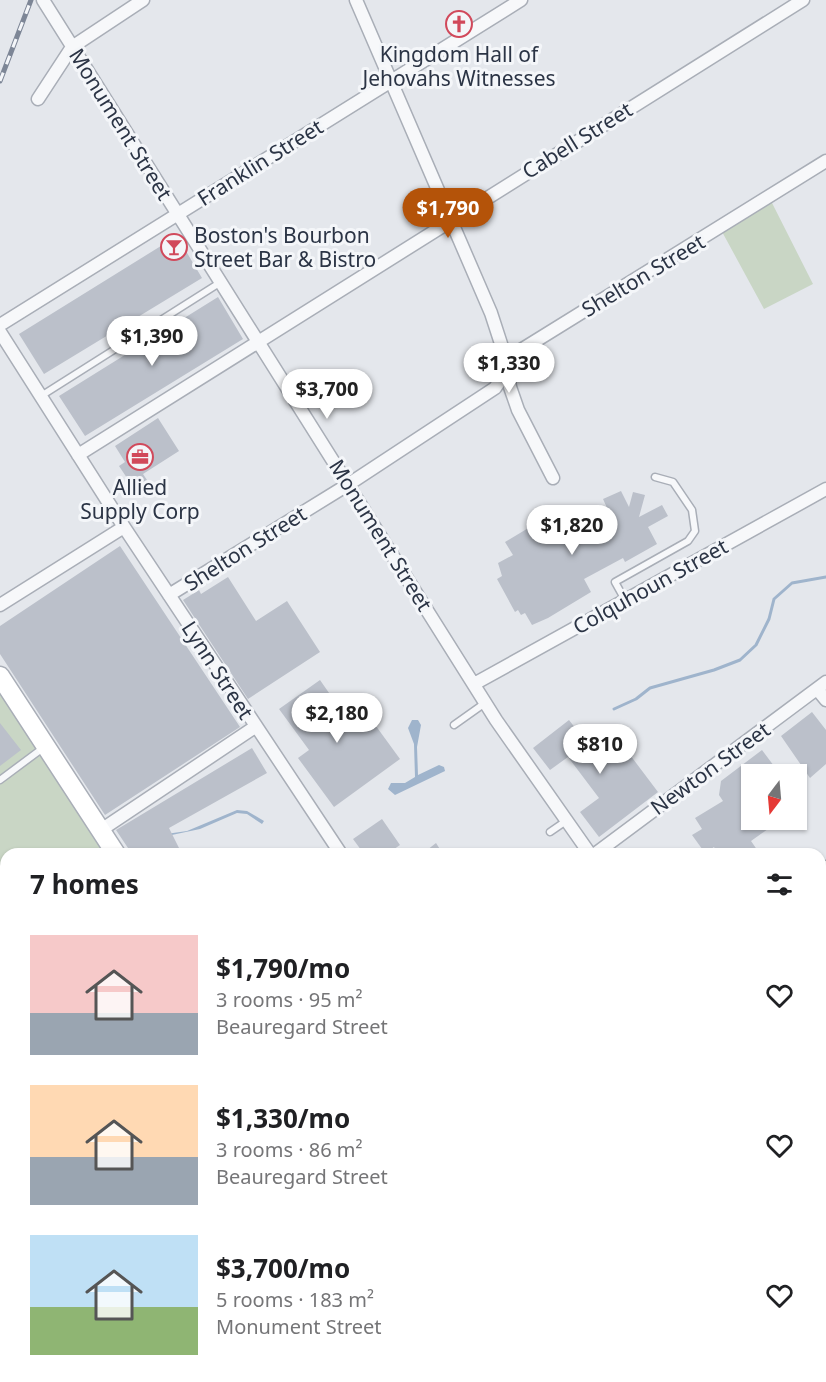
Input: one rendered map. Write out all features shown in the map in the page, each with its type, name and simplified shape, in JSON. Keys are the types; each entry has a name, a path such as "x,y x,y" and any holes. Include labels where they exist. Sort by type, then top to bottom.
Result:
{"main road":[{"path":"0,675 112,848"}],"street":[{"name":"Monument Street","path":"43,0 486,703 586,848"},
{"path":"38,99 72,47 143,0"},
{"path":"356,0 491,313 518,411 553,478"},
{"name":"Franklin Street","path":"0,325 521,0"},
{"name":"Cabell Street","path":"78,455 803,0"},
{"name":"Shelton Street","path":"169,595 349,484 495,388 521,350 826,161"},
{"name":"Lynn Street","path":"0,332 124,527 337,848"},
{"name":"Colquhoun Street","path":"474,684 826,489"},
{"path":"0,605 124,527"},
{"path":"821,685 826,700"},
{"name":"Newton Street","path":"602,848 821,685"},
{"path":"101,830 255,727"},
{"path":"610,842 614,848"}],"lane":[{"path":"41,396 221,281"},
{"path":"625,600 615,582 688,541 695,531 692,510 674,482 655,477"},
{"path":"454,725 486,703"},
{"path":"0,780 46,746"},
{"path":"550,832 567,820"}],"green space":[{"path":"769,197 813,284 764,309 720,228"},
{"path":"0,688 103,848 0,848"}],"water":[{"path":"412,720 418,720 421,725 417,747 418,775 439,765 444,767 445,771 395,795 388,789 391,783 405,783 415,777 414,744 408,728"},
{"path":"237,810 247,811 264,821 262,824 247,814 237,813 200,829 167,836 143,848 136,848 166,834 187,831"}],"building":[{"path":"177,236 202,278 44,374 19,334"},
{"path":"218,297 243,339 85,436 59,396"},
{"path":"158,418 179,451 143,474 153,489 146,493 136,477 129,481 119,466 125,462 115,446"},
{"path":"621,491 629,507 633,492 645,495 639,517 662,505 668,516 648,527 657,544 625,562 623,558 584,579 591,592 548,618 532,625 525,613 521,615 518,610 515,612 497,579 502,576 498,563 513,555 505,542 550,515 556,514 569,537 590,526 593,514 612,519 603,499"},
{"path":"120,546 240,727 105,815 0,654 0,626"},
{"path":"228,577 256,621 287,601 320,652 248,699 183,600 199,590 201,594"},
{"path":"320,680 350,723 365,711 400,759 334,807 298,758 309,750 279,709"},
{"path":"812,712 826,730 826,764 810,778 807,774 807,764 800,764 781,736"},
{"path":"569,720 593,751 615,735 658,792 599,837 580,812 599,798 568,757 550,770 533,748"},
{"path":"0,723 21,750 0,766"},
{"path":"252,748 267,773 169,828 179,848 128,848 116,830"},
{"path":"762,750 772,764 743,764"},
{"path":"741,766 741,830 766,830 751,841 756,848 701,848 692,835 702,829 695,818 723,801 719,795 721,781"},
{"path":"382,819 400,845 396,848 360,848 353,839"},
{"path":"436,843 439,848 430,848"}],"waterway":[{"path":"614,709 636,699 650,688 714,670 740,660 756,645 769,619 774,599 792,583 826,577"}],"railway":[{"path":"0,81 31,0"}],"place":[{"name":"Kingdom Hall of Jehovahs Witnesses","path":"459,24"},
{"name":"Boston's Bourbon Street Bar & Bistro","path":"174,247"},
{"name":"Allied Supply Corp","path":"140,457"}]}
